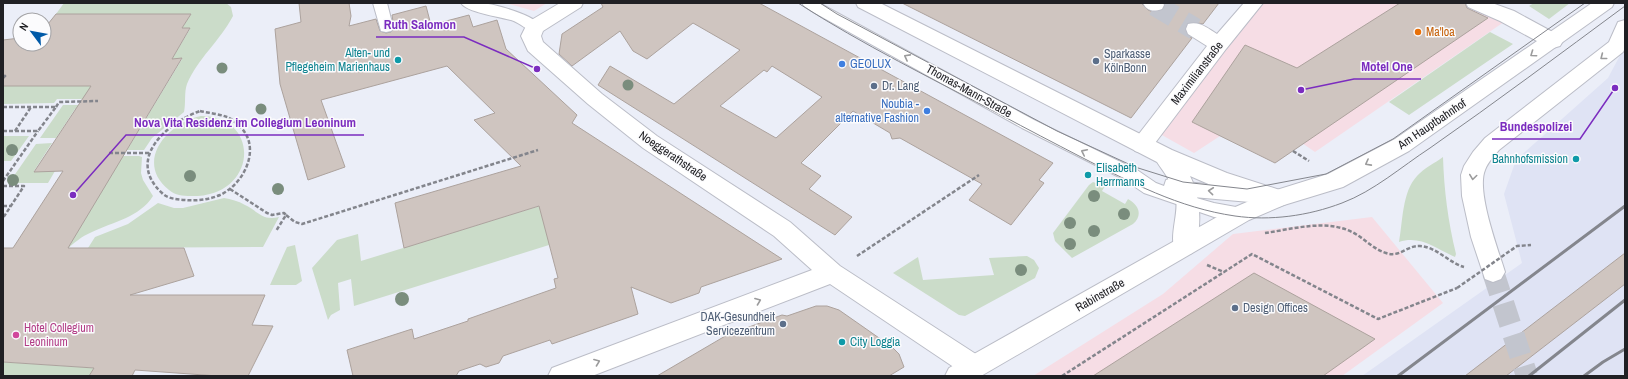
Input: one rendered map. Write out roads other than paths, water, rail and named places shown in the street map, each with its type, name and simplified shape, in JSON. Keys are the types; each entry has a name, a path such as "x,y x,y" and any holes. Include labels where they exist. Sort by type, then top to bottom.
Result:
{"street":[{"path":"535,27 574,3"},
{"path":"865,3 1164,156 1221,180 1278,198"},
{"name":"Maximilianstraße","path":"1142,145 1219,44 1254,3"},
{"path":"1475,3 1507,16 1553,41"},
{"name":"Am Hauptbahnhof","path":"1241,214 1278,198 1335,181 1402,145 1553,41 1605,3"},
{"name":"Noeggerathstraße","path":"535,27 531,36 535,46 595,99 650,142 782,229 832,273 966,371"},
{"path":"1493,272 1473,197 1472,176 1478,160 1492,144 1616,47 1623,36 1625,27"},
{"path":"1195,29 1219,44"},
{"path":"1164,156 1183,182 1187,196 1184,246"},
{"name":"Rabinstraße","path":"966,371 1241,214"},
{"path":"560,376 832,273"}],"lane":[{"path":"380,3 386,27"},
{"path":"468,3 519,17 535,27"},
{"name":"Thomas-Mann-Straße","path":"809,3 818,10 1028,124 1131,175 1150,188 1187,196 1278,198"},
{"name":"Thomas-Mann-Straße","path":"1187,196 1214,210 1241,214"}],"tunnel":[{"path":"1155,5 1195,29"},
{"path":"1493,272 1527,376"}],"tram line":[{"path":"798,3 898,61 1136,185 1194,207 1235,216 1262,218 1275,218 1316,211 1342,203 1365,192 1528,78 1625,6"},
{"path":"820,3 837,14 1057,131 1135,167 1183,182 1247,189 1326,174 1393,139 1585,3"}],"railway":[{"path":"1398,376 1625,206"},
{"path":"1529,376 1625,300"},
{"path":"1584,376 1603,362 1625,349"}],"place":[{"name":"Ma'loa","path":"1418,32"},
{"name":"Alten- und Pflegeheim Marienhaus","path":"398,60"},
{"name":"Sparkasse KölnBonn","path":"1096,61"},
{"name":"GEOLUX","path":"842,64"},
{"name":"Ruth Salomon","path":"537,69"},
{"name":"Dr. Lang","path":"874,86"},
{"name":"Bundespolizei","path":"1615,88"},
{"name":"Motel One","path":"1301,90"},
{"name":"Noubia - alternative Fashion","path":"927,111"},
{"name":"Bahnhofsmission","path":"1576,159"},
{"name":"Elisabeth Herrmanns","path":"1088,175"},
{"name":"Nova Vita Residenz im Collegium Leoninum","path":"73,195"},
{"name":"Design Offices","path":"1235,308"},
{"name":"DAK-Gesundheit Servicezentrum","path":"783,324"},
{"name":"Hotel Collegium Leoninum","path":"16,335"},
{"name":"City Loggia","path":"842,342"}]}
